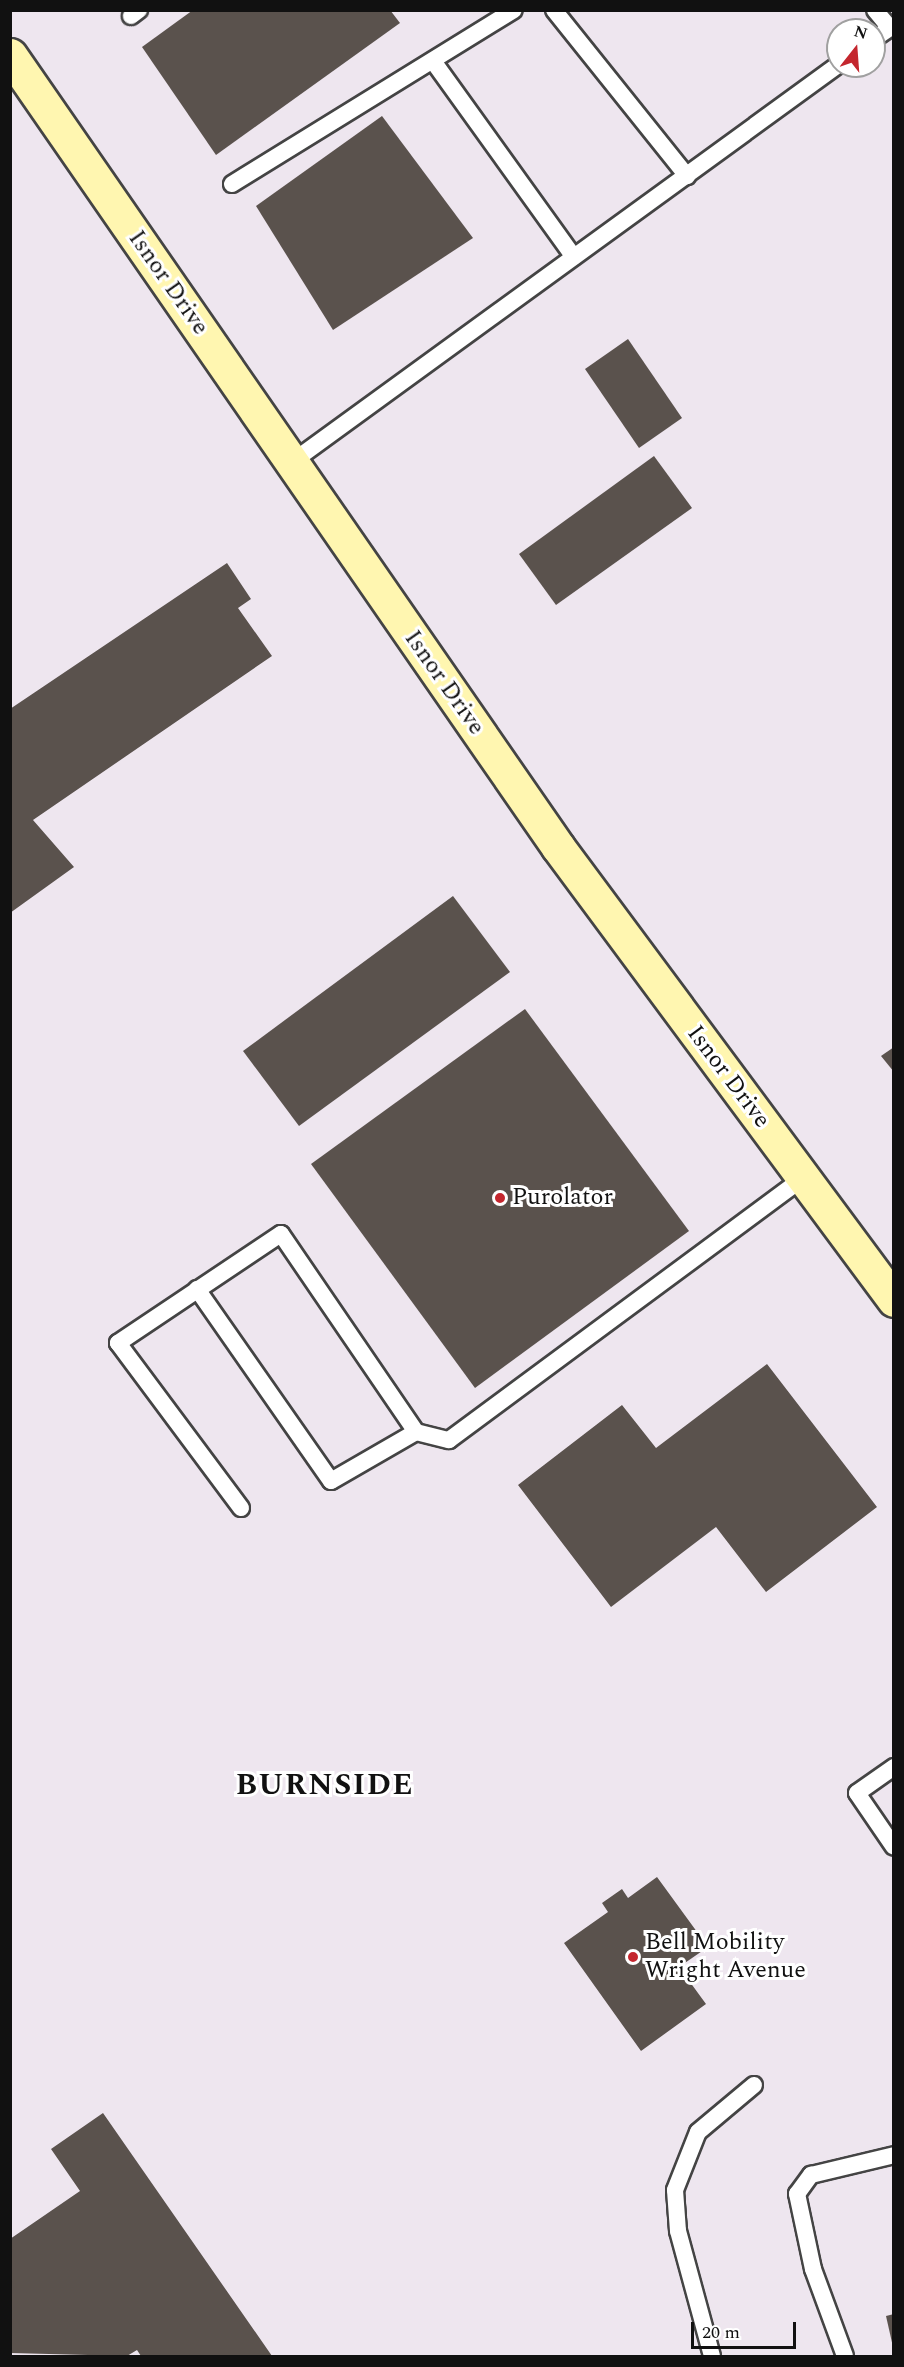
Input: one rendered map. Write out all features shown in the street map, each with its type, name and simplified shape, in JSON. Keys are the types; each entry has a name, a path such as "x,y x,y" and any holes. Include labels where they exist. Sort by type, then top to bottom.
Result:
{"street":[{"name":"Isnor Drive","path":"10,55 558,847 894,1300"}],"lane":[{"path":"232,184 514,10"},
{"path":"555,10 687,176"},
{"path":"433,61 574,257"},
{"path":"292,462 826,75"},
{"path":"241,1508 118,1343 281,1233 416,1432 449,1440 803,1178"},
{"path":"197,1289 331,1481 416,1432"},
{"path":"894,1767 857,1793 894,1847"},
{"path":"712,2356 678,2230 675,2190 698,2132 754,2085"},
{"path":"845,2356 813,2269 797,2194 811,2175 894,2155"}],"shaded area":[{"path":"11,11 893,11 893,2356 11,2356"}],"building":[{"path":"193,10 390,10 400,23 216,155 142,47"},
{"path":"382,116 473,238 333,330 256,206"},
{"path":"628,339 682,418 639,448 585,369"},
{"path":"654,456 692,508 556,605 519,554"},
{"path":"227,563 251,599 238,608 272,656 33,820 74,867 10,913 10,709"},
{"path":"453,896 510,972 299,1126 243,1051"},
{"name":"Purolator","path":"525,1009 689,1231 475,1388 311,1164"},
{"path":"894,1047 894,1072 881,1056"},
{"path":"767,1364 877,1507 766,1592 716,1527 611,1607 518,1485 622,1405 656,1448"},
{"name":"Bell Mobility Wright Avenue","path":"657,1877 708,1947 679,1967 706,2004 641,2051 564,1943 608,1912 602,1903 622,1889 628,1898"},
{"path":"103,2113 272,2356 141,2356 137,2350 127,2356 10,2353 10,2239 80,2191 51,2149"},
{"path":"894,2314 894,2347 893,2347 886,2316"}],"place":[{"name":"Purolator","path":"500,1198"},
{"name":"Bell Mobility Wright Avenue","path":"633,1957"}],"district":[{"name":"BURNSIDE","path":"325,1785"}]}
